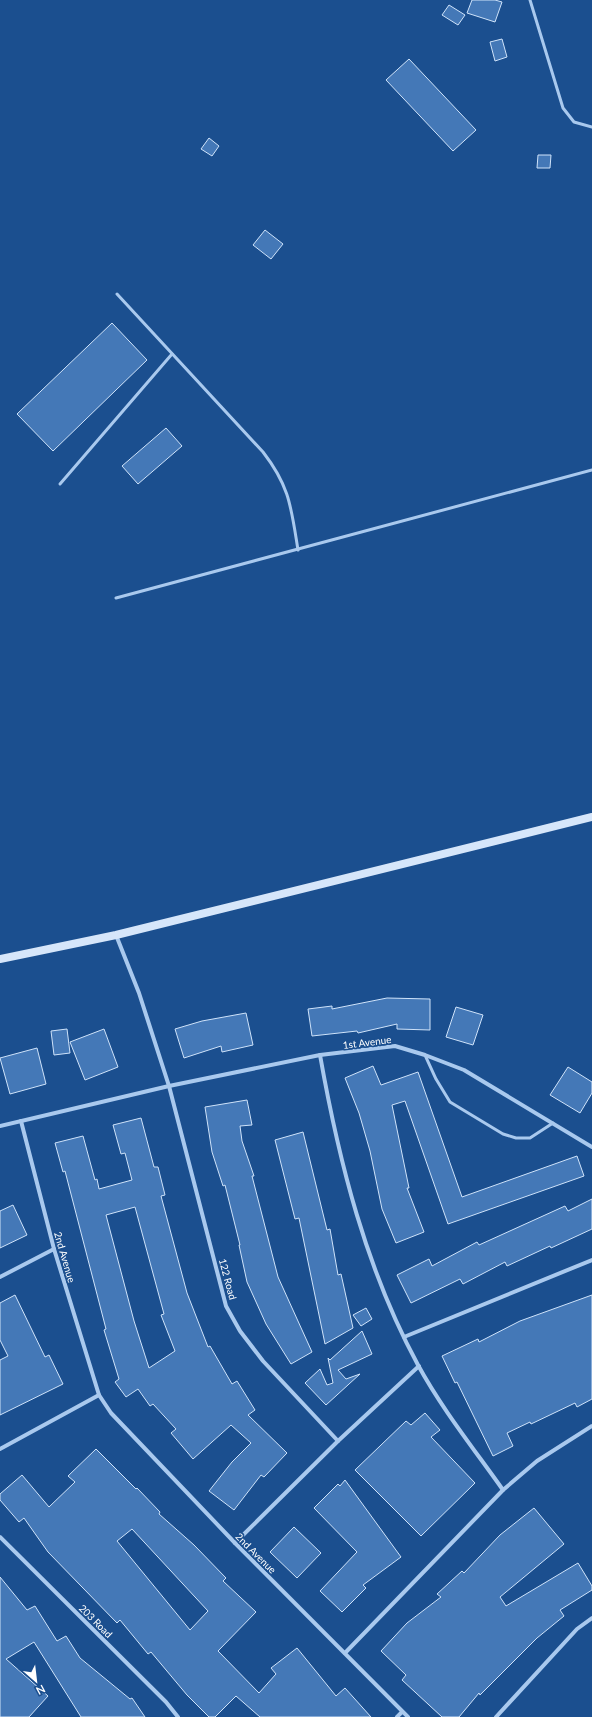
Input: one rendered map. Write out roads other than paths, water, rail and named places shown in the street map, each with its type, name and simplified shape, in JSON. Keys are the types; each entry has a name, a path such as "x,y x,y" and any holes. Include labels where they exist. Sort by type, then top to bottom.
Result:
{"main road":[{"path":"0,959 116,936 592,817"}],"street":[{"name":"122 Road","path":"116,936 139,993 169,1086 226,1306 240,1331 263,1361 338,1441"},
{"name":"1st Avenue","path":"0,1126 169,1086 320,1055 395,1046 425,1054 464,1070 592,1146"},
{"path":"320,1055 343,1162 363,1236 385,1296 419,1366 454,1420 503,1490"},
{"name":"2nd Avenue","path":"21,1121 54,1249 99,1395 111,1413 235,1543 408,1717"},
{"path":"0,1277 54,1249"},
{"path":"404,1336 592,1260"},
{"path":"235,1543 338,1441 419,1366"},
{"path":"0,1449 99,1395"},
{"path":"345,1653 503,1490 537,1461 592,1426"},
{"name":"203 Road","path":"0,1537 166,1702 178,1717"},
{"path":"496,1717 577,1629 592,1618"},
{"path":"397,1717 402,1712"}],"lane":[{"path":"530,0 563,108 574,122 592,127"},
{"path":"117,294 276,469 290,502 298,550"},
{"path":"60,484 172,354"},
{"path":"116,598 592,470"},
{"path":"425,1054 436,1079 450,1102 503,1134 516,1138 530,1138 553,1123"}]}
